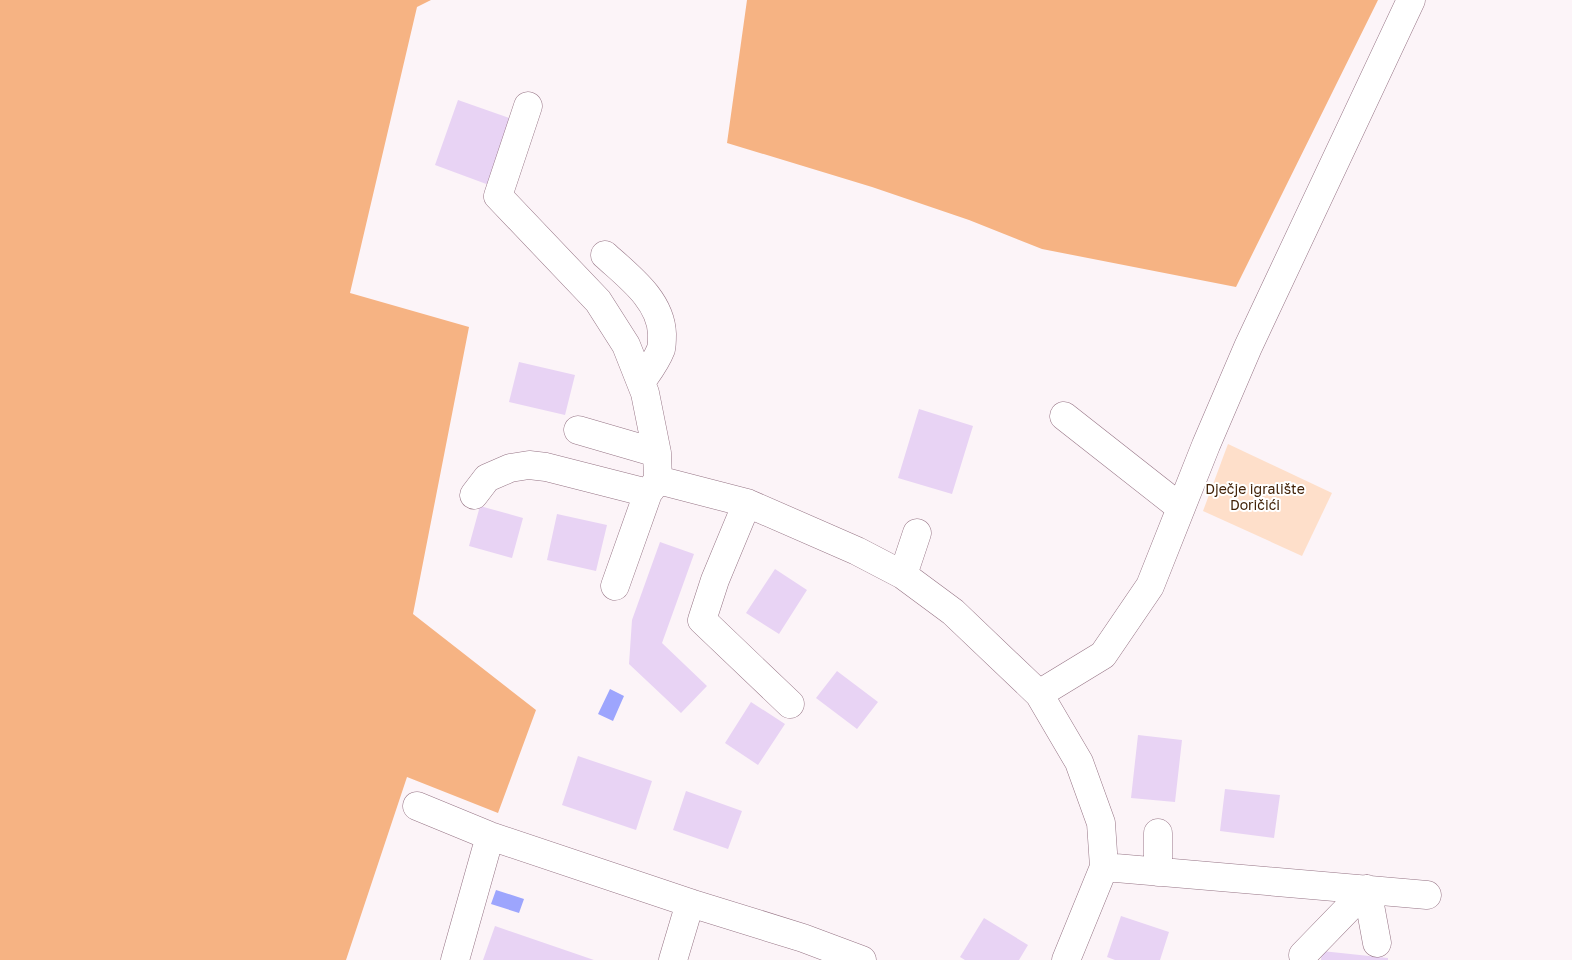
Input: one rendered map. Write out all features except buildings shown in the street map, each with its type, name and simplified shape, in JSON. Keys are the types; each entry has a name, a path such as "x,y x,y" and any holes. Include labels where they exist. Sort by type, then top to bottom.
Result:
{"street":[{"path":"1039,694 1103,655 1150,586 1248,347 1412,0"},
{"path":"528,106 498,196 598,301 626,345 645,393 654,475 615,586"},
{"path":"605,255 637,284 655,307 662,328 662,347 654,364 641,382"},
{"path":"1064,416 1181,508"},
{"path":"578,430 654,475"},
{"path":"474,495 487,478 510,468 529,465 654,475 747,503 857,551 903,575 953,612 1039,694 1079,762 1101,823 1104,867 1066,960"},
{"path":"747,503 715,580 702,620 790,704"},
{"path":"903,575 917,533"},
{"path":"417,806 490,836 690,904 799,949 862,960"},
{"path":"1158,833 1158,872"},
{"path":"455,960 490,836"},
{"path":"1104,867 1427,895"},
{"path":"1367,890 1377,943"},
{"path":"1303,955 1367,890"},
{"path":"673,960 690,904"}],"green space":[{"name":"Dječje igralište Doričići","path":"1228,444 1332,493 1302,556 1203,511"}],"shaded area":[{"path":"0,0 431,0 417,7 350,293 469,327 413,614 536,710 498,813 407,777 346,960 0,960"},
{"path":"747,0 1378,0 1236,287 1042,249 969,220 872,187 727,143"}],"water":[{"path":"610,689 624,696 613,721 598,714"},
{"path":"496,890 524,899 519,913 491,904"}]}
